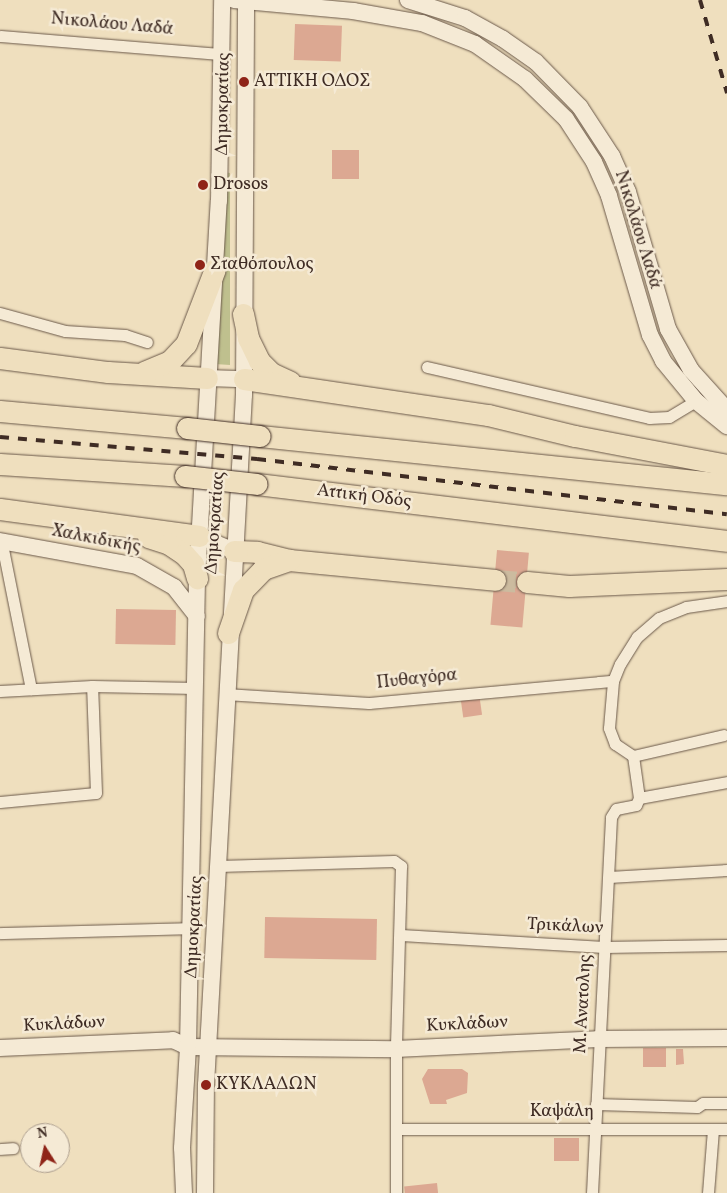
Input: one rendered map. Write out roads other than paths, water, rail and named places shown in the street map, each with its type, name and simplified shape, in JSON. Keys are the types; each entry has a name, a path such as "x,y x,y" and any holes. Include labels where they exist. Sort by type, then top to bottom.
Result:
{"highway":[{"path":"139,374 156,369 182,350 196,324 215,270"},
{"path":"243,314 248,338 260,361 277,376 304,388"},
{"path":"0,358 139,374 207,378"},
{"path":"244,380 488,415 575,436 727,465"},
{"path":"0,411 187,428 727,484"},
{"name":"Αττική Οδός","path":"0,464 185,476 727,541"},
{"path":"0,509 199,536"},
{"path":"118,526 169,544 188,558 197,578"},
{"path":"234,551 256,552 289,560 495,580"},
{"path":"228,633 243,590 263,569 276,562 289,560"},
{"path":"526,582 570,586 727,579"}],"main road":[{"name":"Δημοκρατίας","path":"184,1193 182,1148 188,1047 197,578 207,378 215,270 222,0"},
{"name":"Δημοκρατίας","path":"205,1193 208,1048 228,633 244,380 242,0"},
{"name":"Νικολάου Λαδά","path":"242,0 390,16 422,23 475,44 525,79 566,119 594,162 609,196 650,335 663,361 696,401 727,426"},
{"name":"Νικολάου Λαδά","path":"408,0 465,18 503,39 536,62 580,106 612,156 628,192 668,329 691,370 727,410"},
{"path":"207,378 244,380"},
{"path":"199,536 234,551"},
{"name":"Χαλκιδικής","path":"1,543 137,566 174,587 197,616"},
{"name":"Κυκλάδων","path":"208,1048 396,1049 598,1039 727,1038"},
{"name":"Κυκλάδων","path":"0,1048 173,1040 188,1047"},
{"path":"188,1047 208,1048"}],"street":[{"name":"Νικολάου Λαδά","path":"0,36 220,54"},
{"path":"0,313 64,331 125,335 147,342"},
{"path":"428,367 525,392 649,418 669,417 696,401"},
{"path":"1,543 30,689"},
{"path":"724,735 633,756 620,749 611,737 608,720 613,681 637,637 659,618 686,607 727,601"},
{"name":"Πυθαγόρα","path":"225,694 369,703 613,681"},
{"path":"0,802 96,793 92,686"},
{"path":"0,690 92,686 196,688"},
{"path":"633,756 639,798 727,782"},
{"name":"Μ. Ανατολης","path":"592,1193 598,1039 609,877 611,816 616,809 636,805 639,798"},
{"path":"218,866 394,861 401,866 403,874 396,1049 396,1193"},
{"path":"609,877 727,870"},
{"path":"0,933 190,928"},
{"name":"Τρικάλων","path":"401,934 604,947 727,945"},
{"path":"596,1104 697,1107 703,1103 727,1103"},
{"name":"Καψάλη","path":"396,1129 727,1129"},
{"path":"708,1193 714,1129"},
{"path":"0,1149 13,1148"}],"tunnel":[{"path":"495,580 527,582"}],"railway":[{"path":"700,0 727,93"},
{"path":"0,437 257,459 727,514"}],"place":[{"name":"ΑΤΤΙΚΗ ΟΔΟΣ","path":"244,82"},
{"name":"Drosos","path":"203,185"},
{"name":"Σταθόπουλος","path":"200,265"},
{"name":"ΚΥΚΛΑΔΩΝ","path":"206,1085"}]}
